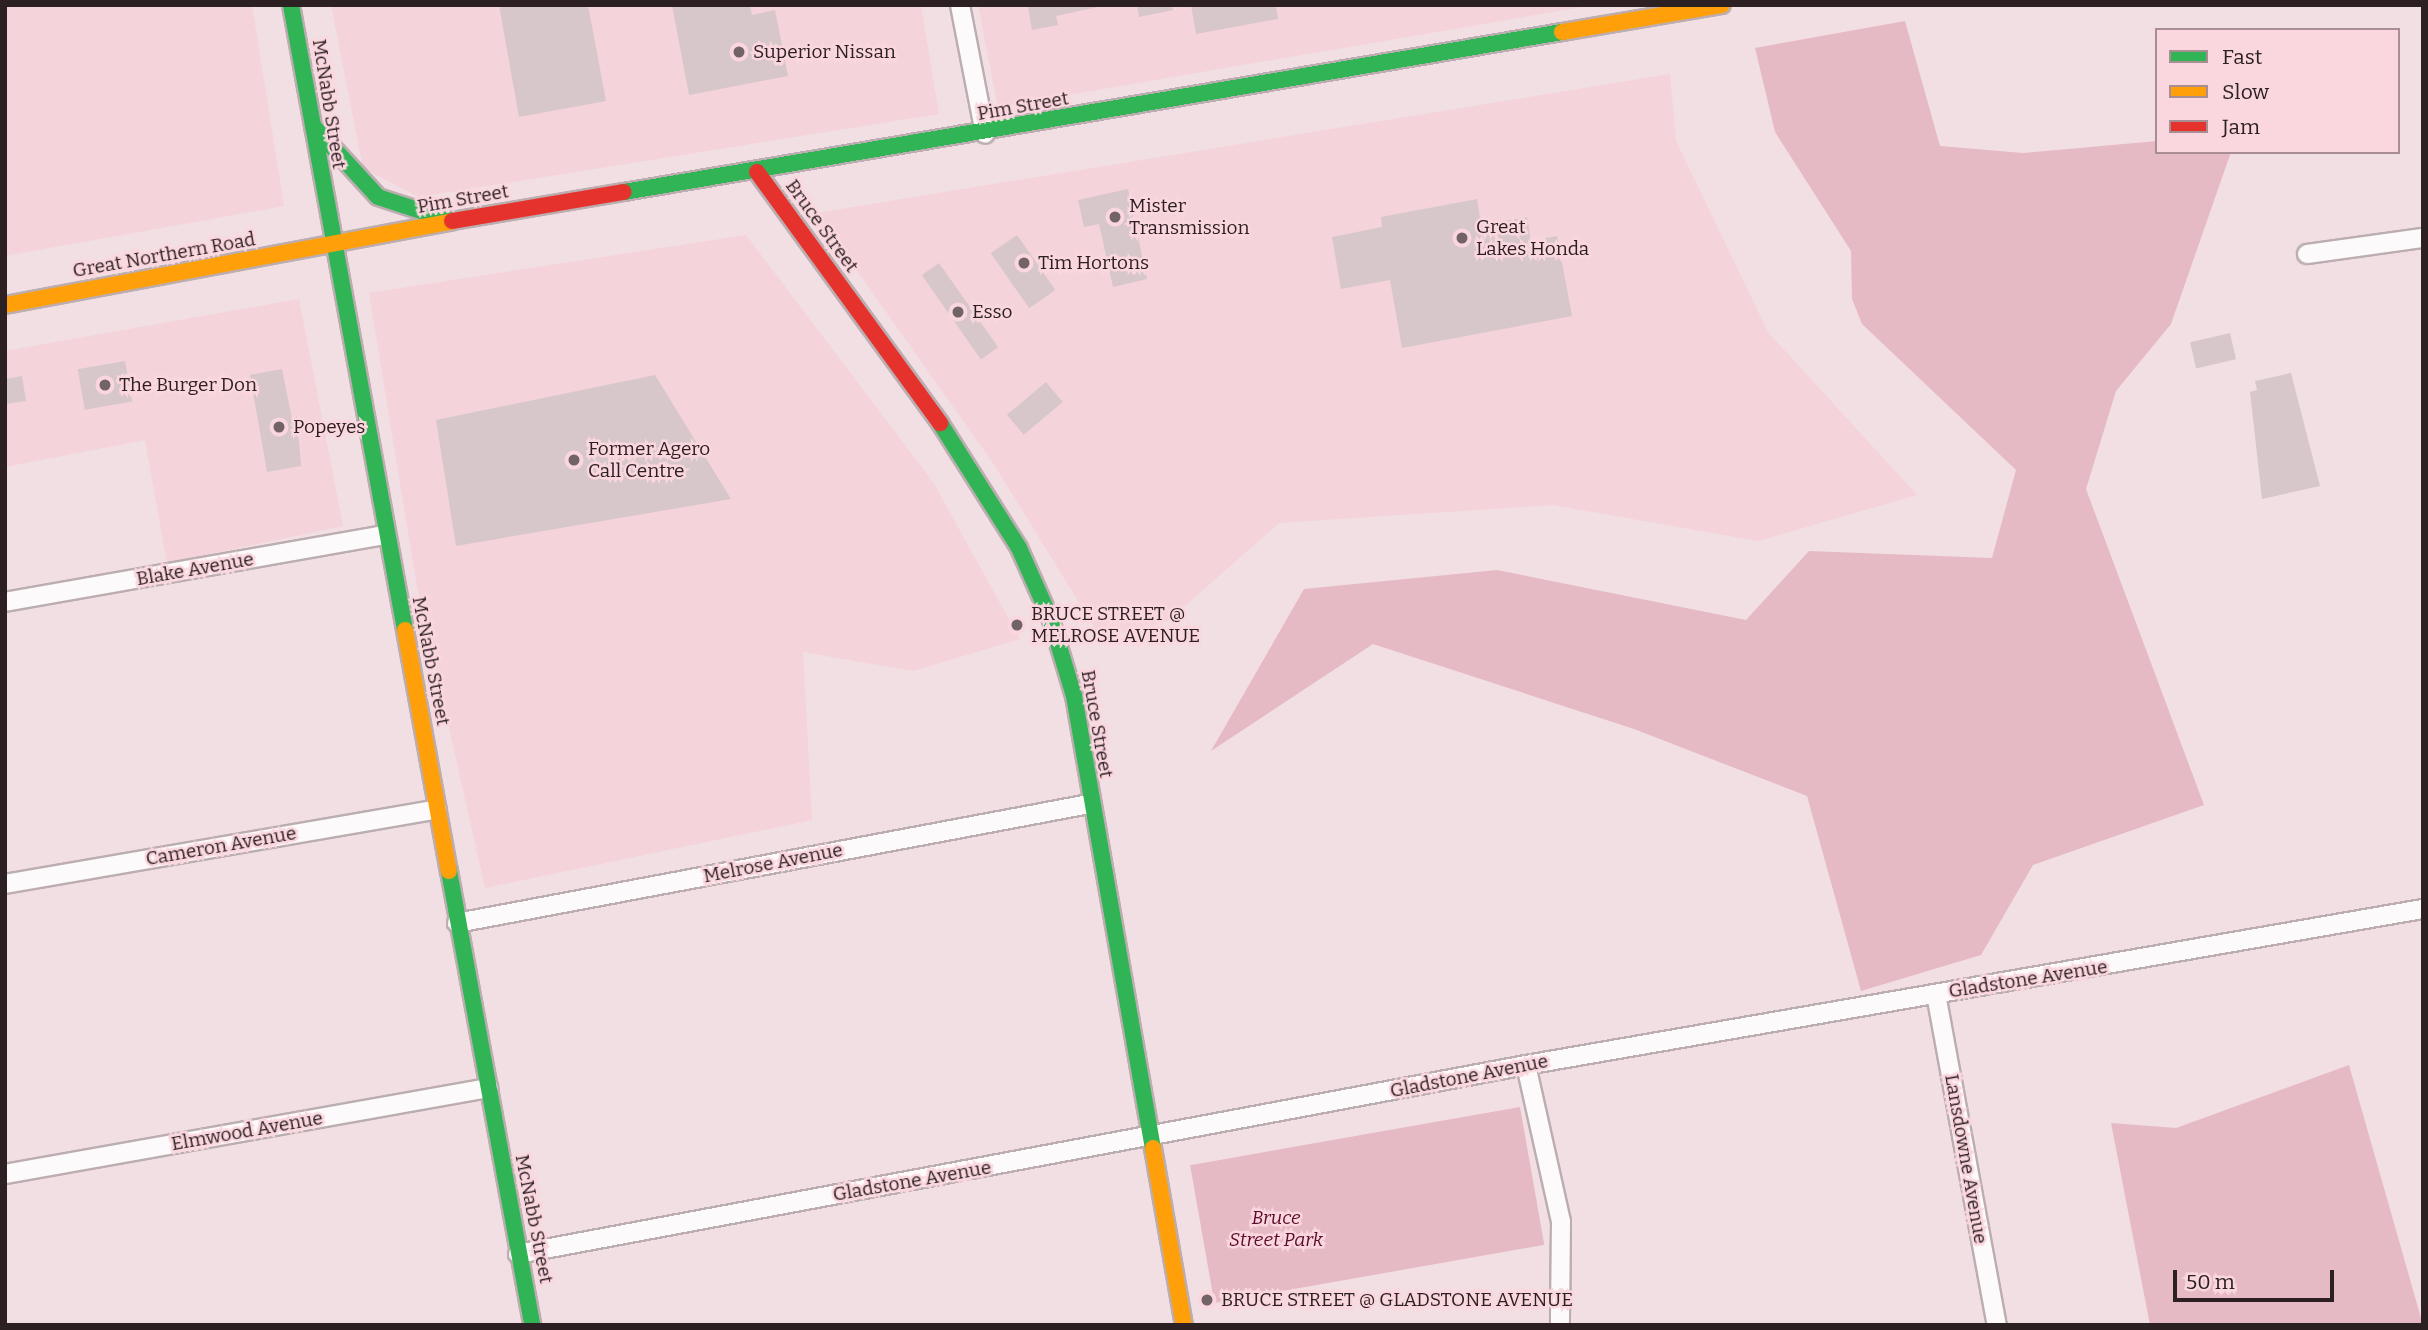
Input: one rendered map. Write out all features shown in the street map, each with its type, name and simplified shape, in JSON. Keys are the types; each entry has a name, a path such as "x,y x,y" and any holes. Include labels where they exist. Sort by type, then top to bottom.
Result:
{"main road":[{"name":"McNabb Street","path":"291,5 331,247 533,1325"},
{"name":"Pim Street","path":"331,247 452,221 985,134 1721,5"},
{"path":"311,124 378,197 452,221"},
{"name":"Bruce Street","path":"757,172 962,454 1019,548 1051,620 1073,696 1089,804 1152,1137 1184,1325"},
{"name":"Great Northern Road","path":"5,305 331,247"}],"street":[{"path":"960,5 985,134"},
{"path":"2306,254 2423,237"},
{"name":"Blake Avenue","path":"5,603 386,535"},
{"name":"Melrose Avenue","path":"457,923 1089,804"},
{"name":"Cameron Avenue","path":"5,884 437,809"},
{"name":"Gladstone Avenue","path":"518,1254 1526,1065 2423,909"},
{"name":"Lansdowne Avenue","path":"1936,994 1997,1325"},
{"path":"1526,1065 1561,1223 1560,1325"},
{"name":"Elmwood Avenue","path":"5,1174 488,1088"}],"shaded area":[{"path":"5,5 252,5 284,206 5,256"},
{"path":"331,5 921,5 939,114 419,197 363,168"},
{"path":"978,5 1594,5 998,107"},
{"path":"1670,74 1676,141 1768,332 1917,495 1758,541 1553,505 1279,523 1168,621 1101,638 993,463 816,213"},
{"path":"746,235 933,482 1020,639 913,671 803,652 812,820 485,888 416,581 369,293"},
{"path":"299,299 343,526 167,563 145,440 5,467 5,351"}],"green space":[{"path":"1905,21 1940,146 2023,153 2155,141 2155,154 2230,154 2171,324 2116,391 2086,489 2204,805 2033,865 1981,955 1861,991 1807,796 1634,729 1373,644 1211,751 1304,589 1497,570 1746,620 1809,551 1992,558 2016,470 1862,324 1852,299 1851,251 1775,132 1755,48"},
{"path":"2349,1065 2423,1325 2150,1325 2111,1123 2176,1128"},
{"name":"Bruce Street Park","path":"1520,1107 1544,1245 1214,1303 1190,1165"}],"building":[{"path":"499,5 588,5 606,101 519,117"},
{"path":"672,5 750,5 752,15 775,10 788,76 689,95"},
{"path":"1107,5 1056,16 1058,25 1032,30 1028,6"},
{"path":"1137,5 1172,5 1173,10 1139,17"},
{"path":"1191,5 1276,5 1278,19 1196,34"},
{"path":"1128,189 1147,279 1113,287 1099,224 1084,227 1078,200"},
{"path":"1477,199 1481,225 1527,217 1531,241 1557,236 1572,316 1402,348 1390,280 1341,289 1332,237 1382,227 1381,217"},
{"path":"1017,235 1055,290 1029,308 991,253"},
{"path":"939,263 998,347 981,359 922,275"},
{"path":"2230,333 2236,359 2196,369 2190,342"},
{"name":"The Burger Don","path":"125,361 132,401 85,410 78,369"},
{"name":"Popeyes","path":"282,369 292,419 297,416 301,466 267,472 250,375"},
{"path":"2291,373 2320,486 2262,499 2250,392 2257,390 2255,381"},
{"name":"Former Agero Call Centre","path":"655,375 731,499 456,546 436,420"},
{"path":"22,376 26,401 5,404 5,379"},
{"path":"1046,382 1063,402 1024,435 1007,415"}],"traffic: fast":[{"path":"291,5 405,630"},
{"path":"624,192 1562,32"},
{"path":"313,126 378,197 452,221"},
{"path":"940,423 1019,548 1051,620 1074,696 1153,1148"},
{"path":"449,871 532,1325"}],"traffic: slow":[{"path":"1562,32 1722,5"},
{"path":"5,305 452,221"},
{"path":"405,630 449,871"},
{"path":"1153,1148 1184,1325"}],"traffic: jam":[{"path":"757,172 940,423"},
{"path":"452,221 624,192"}],"place":[{"name":"Superior Nissan","path":"739,52"},
{"name":"Mister Transmission","path":"1115,217"},
{"name":"Great Lakes Honda","path":"1462,238"},
{"name":"Tim Hortons","path":"1024,263"},
{"name":"Esso","path":"958,312"},
{"name":"The Burger Don","path":"105,385"},
{"name":"Popeyes","path":"279,427"},
{"name":"Former Agero Call Centre","path":"574,460"},
{"name":"BRUCE STREET @ MELROSE AVENUE","path":"1017,625"},
{"name":"BRUCE STREET @ GLADSTONE AVENUE","path":"1207,1300"}]}
